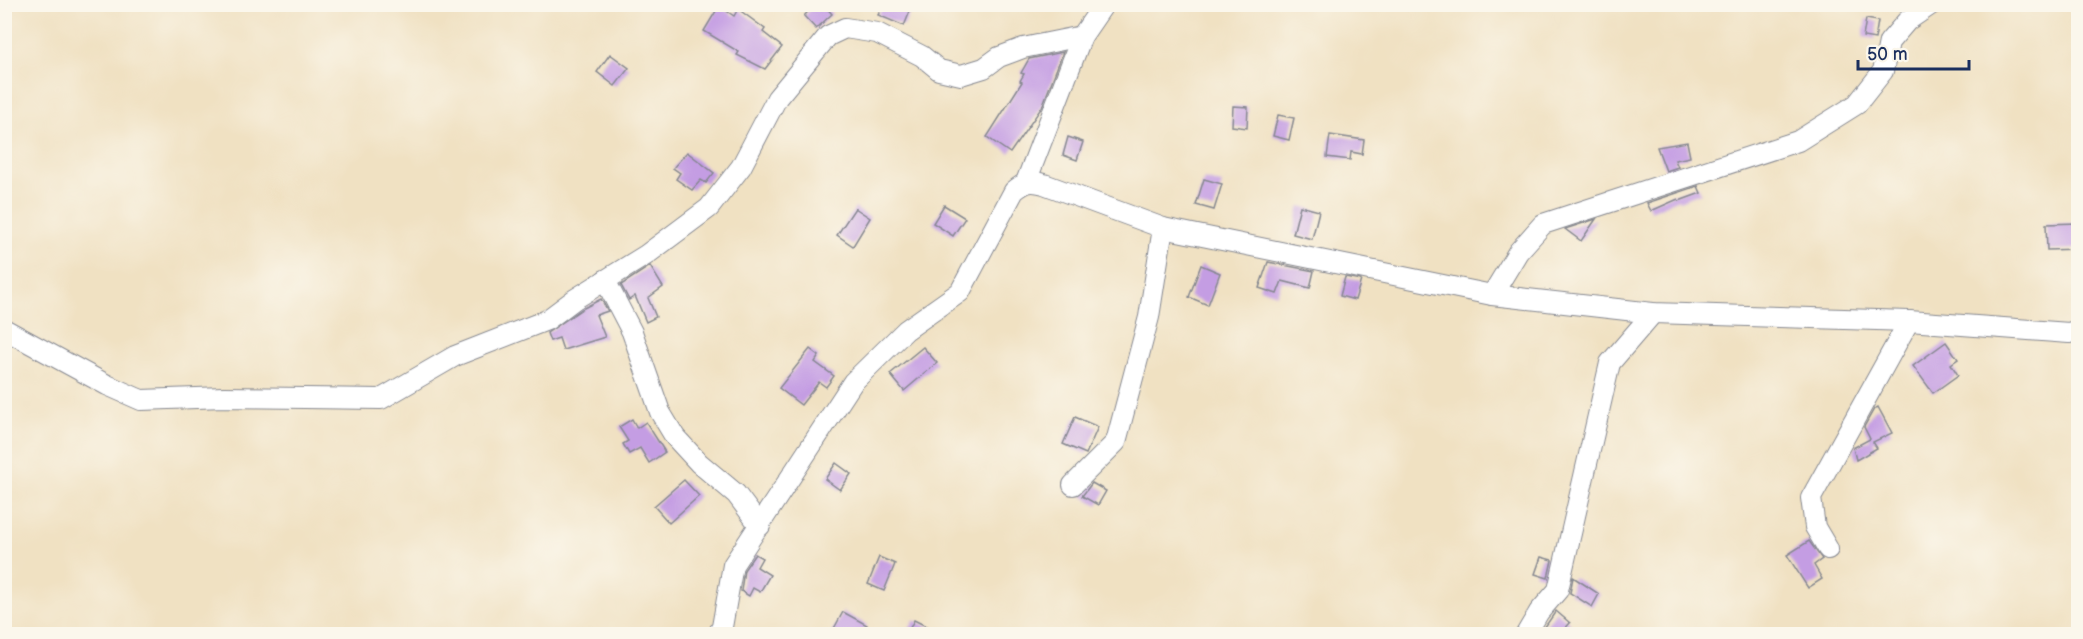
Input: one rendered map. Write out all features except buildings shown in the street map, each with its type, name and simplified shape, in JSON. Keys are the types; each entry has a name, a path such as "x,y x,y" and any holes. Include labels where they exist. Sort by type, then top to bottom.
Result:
{"street":[{"path":"1026,182 1082,36 1104,4"},
{"path":"1492,295 1518,252 1544,224 1798,141 1857,104 1883,71 1889,42 1907,21 1932,4"},
{"path":"4,329 107,385 141,400 224,397 381,399 455,356 547,320 575,299 646,255 709,208 741,167 777,98 828,36 845,28 877,33 922,56 939,70 961,75 984,68 999,57 1023,48 1082,36"},
{"path":"718,634 722,627 733,565 853,382 906,330 960,292 1014,191 1026,182 1034,181 1163,228 1492,295 1653,313 1909,321 2069,333 2079,330"},
{"path":"1073,485 1116,442 1149,317 1163,228"},
{"path":"605,280 632,332 660,412 675,437 699,463 736,494 760,526"},
{"path":"1526,634 1539,612 1558,590 1610,363 1653,313"},
{"path":"1828,549 1815,527 1811,498 1909,321"}]}
